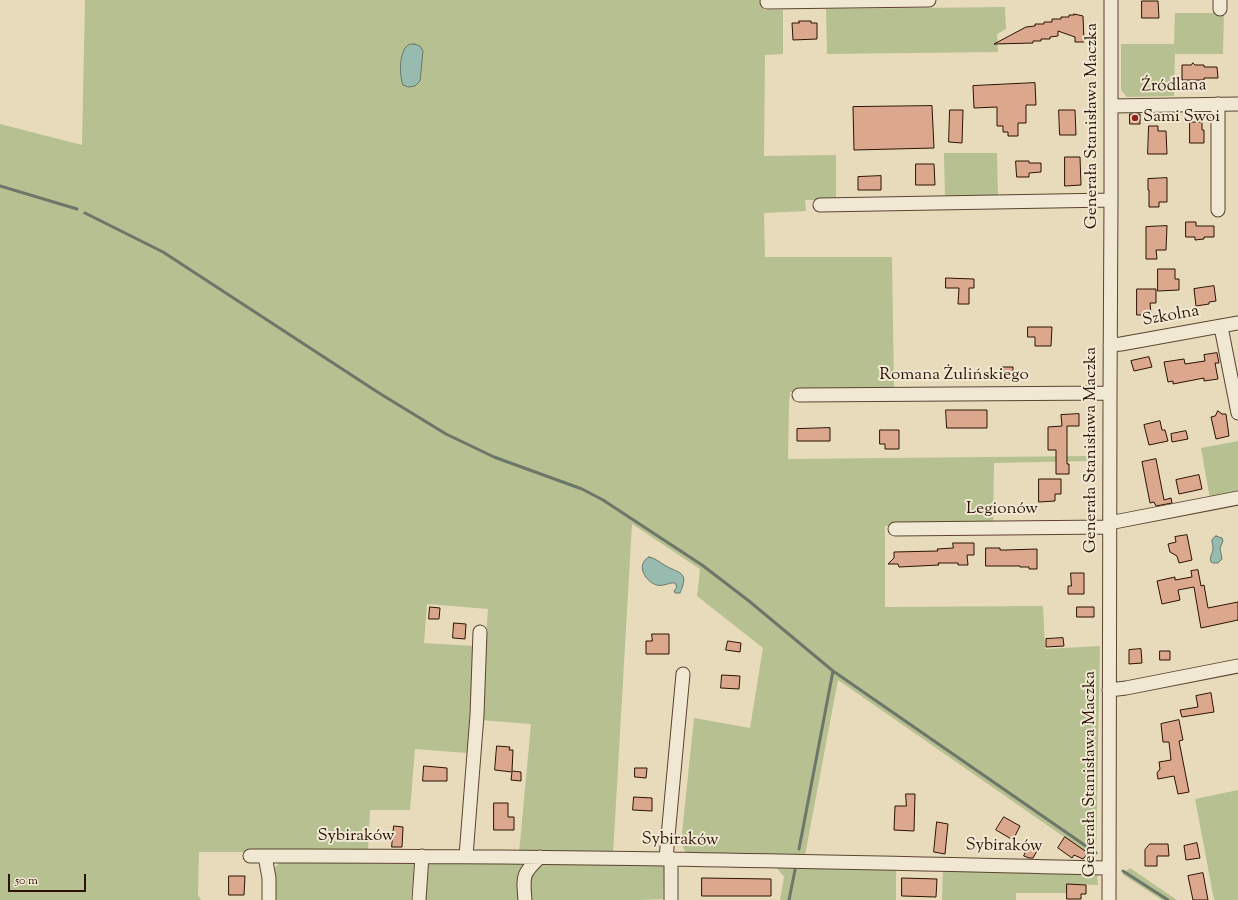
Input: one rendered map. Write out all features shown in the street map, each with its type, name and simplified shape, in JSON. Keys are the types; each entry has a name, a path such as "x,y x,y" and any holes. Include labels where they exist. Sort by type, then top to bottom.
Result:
{"street":[{"path":"767,2 929,0"},
{"name":"Generała Stanisława Maczka","path":"1109,900 1111,0"},
{"path":"1218,104 1218,210"},
{"name":"Źródlana","path":"1111,106 1238,104"},
{"path":"820,205 1111,200"},
{"name":"Szkolna","path":"1110,345 1238,323"},
{"path":"1221,326 1238,413"},
{"name":"Romana Żulińskiego","path":"799,395 1110,393"},
{"name":"Legionów","path":"895,529 1109,525 1238,498"},
{"path":"466,856 477,715 480,632"},
{"path":"1109,690 1238,666"},
{"path":"671,900 669,858 683,674"},
{"name":"Sybiraków","path":"250,856 669,858 1109,868"},
{"path":"265,856 269,878 269,900"},
{"path":"419,900 422,856"},
{"path":"525,900 524,874 540,857"}],"green space":[{"path":"85,0 765,0 764,10 783,10 783,54 765,55 764,156 836,155 836,200 805,200 806,211 764,213 765,257 892,257 894,391 790,392 788,459 1090,456 1090,461 994,463 993,524 885,526 885,607 1043,606 1045,649 1100,646 1096,859 838,680 805,855 785,857 686,853 681,843 694,718 750,728 763,648 697,596 700,569 632,524 613,855 519,853 531,724 480,720 488,609 427,604 424,643 474,646 467,753 415,749 410,810 370,810 368,850 199,852 198,895 201,900 0,900 0,124 82,145"},
{"path":"1005,7 1006,29 997,34 998,52 827,54 826,9"},
{"path":"1175,13 1224,13 1223,54 1175,54 1174,96 1127,97 1121,90 1121,44 1174,44"},
{"path":"944,153 997,153 998,197 945,199"},
{"path":"1238,441 1238,494 1210,499 1201,448"},
{"path":"1238,790 1238,900 1214,900 1195,799"},
{"path":"543,859 664,864 663,899 529,900 531,871"},
{"path":"531,861 519,874 521,900 426,900 429,864"},
{"path":"281,862 414,864 411,900 274,900 273,869"},
{"path":"777,868 896,870 896,900 780,900 784,877"},
{"path":"1130,868 1177,900 1162,900 1122,874"},
{"path":"943,870 1097,873 1098,885 1067,884 1067,893 1016,893 1016,900 942,900"}],"water":[{"path":"410,44 420,46 423,51 420,81 415,86 408,87 403,85 402,81 400,70 401,58 405,48"},
{"path":"1216,536 1222,538 1223,541 1220,548 1222,559 1218,563 1213,563 1211,562 1213,548 1212,540"},
{"path":"649,557 656,559 682,575 684,581 680,593 675,593 674,591 677,587 675,583 659,585 653,584 649,581 642,569 645,560"}],"building":[{"path":"1142,1 1158,1 1159,18 1142,18"},
{"path":"1074,14 1083,16 1084,42 1075,42 1075,37 1058,31 1058,36 1050,37 1050,39 1041,39 1041,41 1033,41 1033,43 994,44 1026,27 1035,26 1035,24 1044,24 1044,22 1052,22 1052,19 1061,19 1061,17 1069,17 1069,15"},
{"path":"799,21 811,21 811,23 817,23 817,39 793,40 792,23 799,23"},
{"path":"1193,63 1195,65 1204,65 1204,67 1217,67 1218,78 1204,78 1204,80 1182,80 1182,65 1191,65"},
{"path":"1035,83 1036,105 1026,105 1026,123 1018,123 1018,136 1008,136 1008,132 1003,132 1003,126 997,126 997,107 974,108 973,86"},
{"path":"932,106 934,148 854,150 853,107"},
{"path":"950,110 963,110 962,143 949,142"},
{"path":"1059,110 1075,110 1076,135 1060,135"},
{"name":"Sami Swoi","path":"1130,114 1140,114 1140,124 1130,124"},
{"path":"1190,122 1202,122 1202,130 1204,130 1204,143 1190,143"},
{"path":"1149,126 1158,126 1158,131 1166,131 1167,154 1148,154"},
{"path":"1065,157 1080,157 1081,185 1065,186"},
{"path":"1016,161 1041,163 1041,172 1029,173 1029,177 1017,177"},
{"path":"916,164 934,164 935,185 916,185"},
{"path":"881,176 881,190 858,190 858,177"},
{"path":"1167,178 1167,202 1159,202 1159,207 1149,207 1148,179"},
{"path":"1186,222 1196,222 1196,226 1214,226 1214,237 1204,237 1204,239 1195,240 1195,237 1186,237"},
{"path":"1167,226 1166,250 1156,250 1157,259 1146,259 1146,227"},
{"path":"1158,269 1175,269 1175,279 1179,279 1179,290 1158,291"},
{"path":"946,278 974,279 974,288 969,288 969,304 958,304 959,288 946,288"},
{"path":"1214,286 1216,301 1209,302 1209,304 1196,306 1194,289"},
{"path":"1137,289 1156,289 1156,303 1150,303 1151,315 1137,315"},
{"path":"1028,327 1052,327 1051,346 1035,346 1035,337 1028,337"},
{"path":"1217,353 1219,363 1215,363 1218,379 1204,381 1204,378 1173,384 1173,381 1168,382 1164,362 1184,359 1185,364 1205,361 1204,355"},
{"path":"1149,357 1152,367 1134,371 1131,361"},
{"path":"1002,367 1013,367 1013,380 1002,380"},
{"path":"946,410 987,410 987,428 947,428"},
{"path":"1218,411 1222,414 1226,414 1229,436 1216,439 1211,417 1215,416"},
{"path":"1079,414 1079,426 1067,426 1067,464 1069,464 1069,474 1056,474 1056,450 1048,450 1048,427 1062,426 1061,415"},
{"path":"1160,421 1162,430 1165,430 1168,441 1149,445 1144,425"},
{"path":"830,428 830,441 797,441 797,429"},
{"path":"880,430 899,430 899,449 885,449 885,444 880,444"},
{"path":"1186,431 1188,439 1172,442 1171,434"},
{"path":"1156,459 1164,500 1171,498 1172,503 1156,506 1154,502 1150,503 1142,462"},
{"path":"1199,475 1202,489 1179,494 1176,480"},
{"path":"1039,479 1061,479 1061,494 1055,494 1055,501 1039,502"},
{"path":"1187,535 1192,560 1179,563 1177,556 1170,552 1168,544 1176,542 1175,537"},
{"path":"953,543 974,543 974,555 967,555 968,565 958,565 958,563 938,563 939,565 899,567 898,564 888,564 894,558 894,552 938,551 937,549 953,548"},
{"path":"986,548 1000,548 1000,550 1037,549 1037,569 1029,569 1029,567 1020,566 986,566"},
{"path":"1198,570 1201,586 1204,585 1208,608 1238,602 1238,620 1201,628 1194,587 1178,590 1180,600 1162,604 1157,581 1175,577 1175,580 1192,577 1191,571"},
{"path":"1071,573 1084,573 1084,594 1068,594 1068,586 1071,586"},
{"path":"430,607 440,608 439,619 429,619"},
{"path":"1077,607 1094,607 1094,617 1077,617"},
{"path":"454,623 466,624 465,639 453,638"},
{"path":"652,634 669,634 669,654 646,654 646,641 652,641"},
{"path":"1063,638 1064,646 1046,647 1046,639"},
{"path":"728,641 741,643 740,652 726,650"},
{"path":"1141,649 1142,663 1129,664 1129,650"},
{"path":"1160,651 1170,651 1170,660 1160,660"},
{"path":"722,675 740,676 739,689 721,688"},
{"path":"1211,693 1214,712 1182,717 1180,710 1198,707 1196,696"},
{"path":"1179,720 1183,740 1179,741 1189,792 1178,794 1174,776 1158,779 1157,773 1160,769 1159,762 1171,760 1169,742 1163,742 1161,724"},
{"path":"497,746 510,747 509,750 513,750 512,771 521,772 521,781 511,780 512,772 495,770"},
{"path":"424,766 447,768 447,781 423,781"},
{"path":"635,768 647,768 646,778 635,777"},
{"path":"906,794 915,794 914,831 894,830 895,806 906,806"},
{"path":"634,797 652,798 652,811 633,810"},
{"path":"494,803 508,803 508,817 514,817 514,830 494,830"},
{"path":"1004,817 1020,826 1013,840 996,830"},
{"path":"937,822 948,824 945,854 934,852"},
{"path":"394,826 403,827 402,847 392,847"},
{"path":"1065,837 1088,853 1083,859 1074,855 1072,858 1058,848"},
{"path":"1030,843 1039,847 1033,858 1024,856"},
{"path":"1197,843 1200,858 1186,860 1184,846"},
{"path":"1150,844 1168,844 1169,856 1157,856 1157,866 1145,866 1145,850"},
{"path":"1203,873 1208,900 1193,900 1188,876"},
{"path":"229,876 245,876 244,895 229,895"},
{"path":"702,878 771,879 771,896 702,896"},
{"path":"902,878 937,879 936,897 902,896"},
{"path":"1067,884 1086,885 1086,894 1081,894 1081,899 1067,899"}],"waterway":[{"path":"0,186 77,209"},
{"path":"85,213 163,252 379,393 446,434 494,457 582,489 603,500 702,565 749,601 833,671 1096,853"},
{"path":"799,849 833,671"},
{"path":"789,900 795,870"},
{"path":"1123,871 1168,900"}],"place":[{"name":"Sami Swoi","path":"1135,118"}]}
